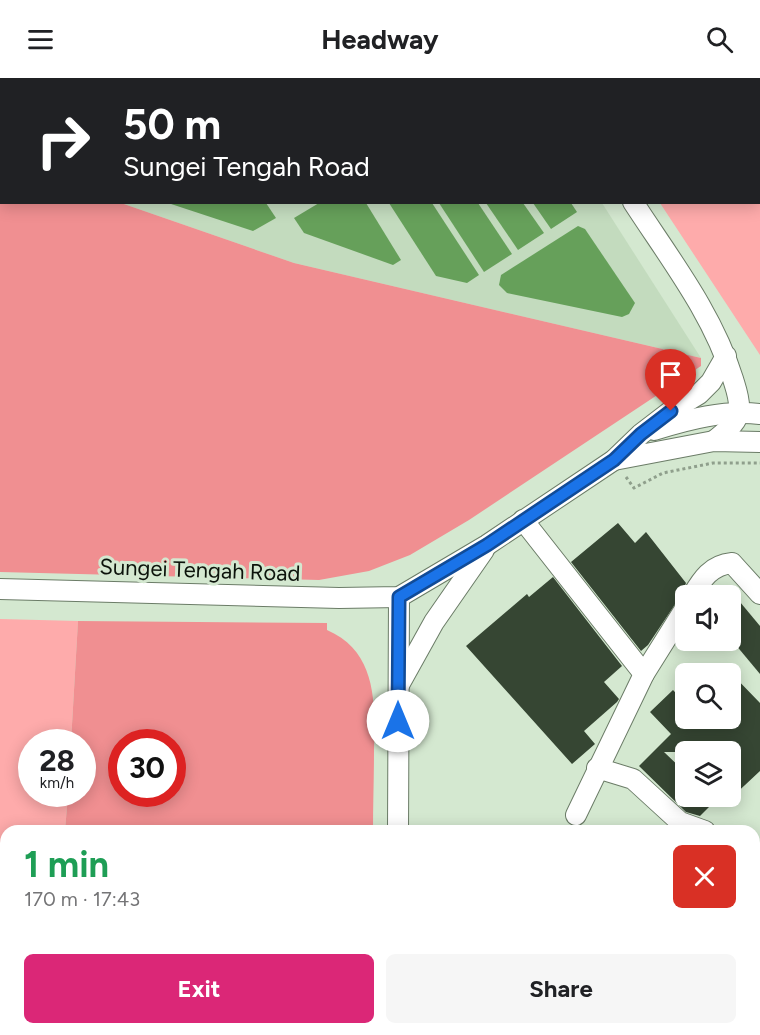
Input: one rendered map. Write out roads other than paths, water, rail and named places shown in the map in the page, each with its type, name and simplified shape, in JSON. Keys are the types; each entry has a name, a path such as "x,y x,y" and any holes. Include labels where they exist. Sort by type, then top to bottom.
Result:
{"street":[{"path":"634,204 704,312 726,356 740,412 760,434"},
{"name":"Sungei Tengah Road","path":"0,589 339,598 399,597 487,545 614,460 641,434 671,411 699,394 711,382 726,356"},
{"path":"714,441 731,427 740,412"},
{"name":"Sungei Tengah Road","path":"641,434 680,422 740,412 760,414"},
{"name":"Sungei Tengah Road","path":"614,460 714,441 760,442"},
{"path":"523,520 644,674"},
{"path":"398,688 434,622 487,545"},
{"path":"699,585 704,577 719,564 732,563 760,594"},
{"path":"398,825 399,597"},
{"path":"576,815 644,674 675,625"},
{"path":"597,768 633,779 680,822 688,825"}]}
